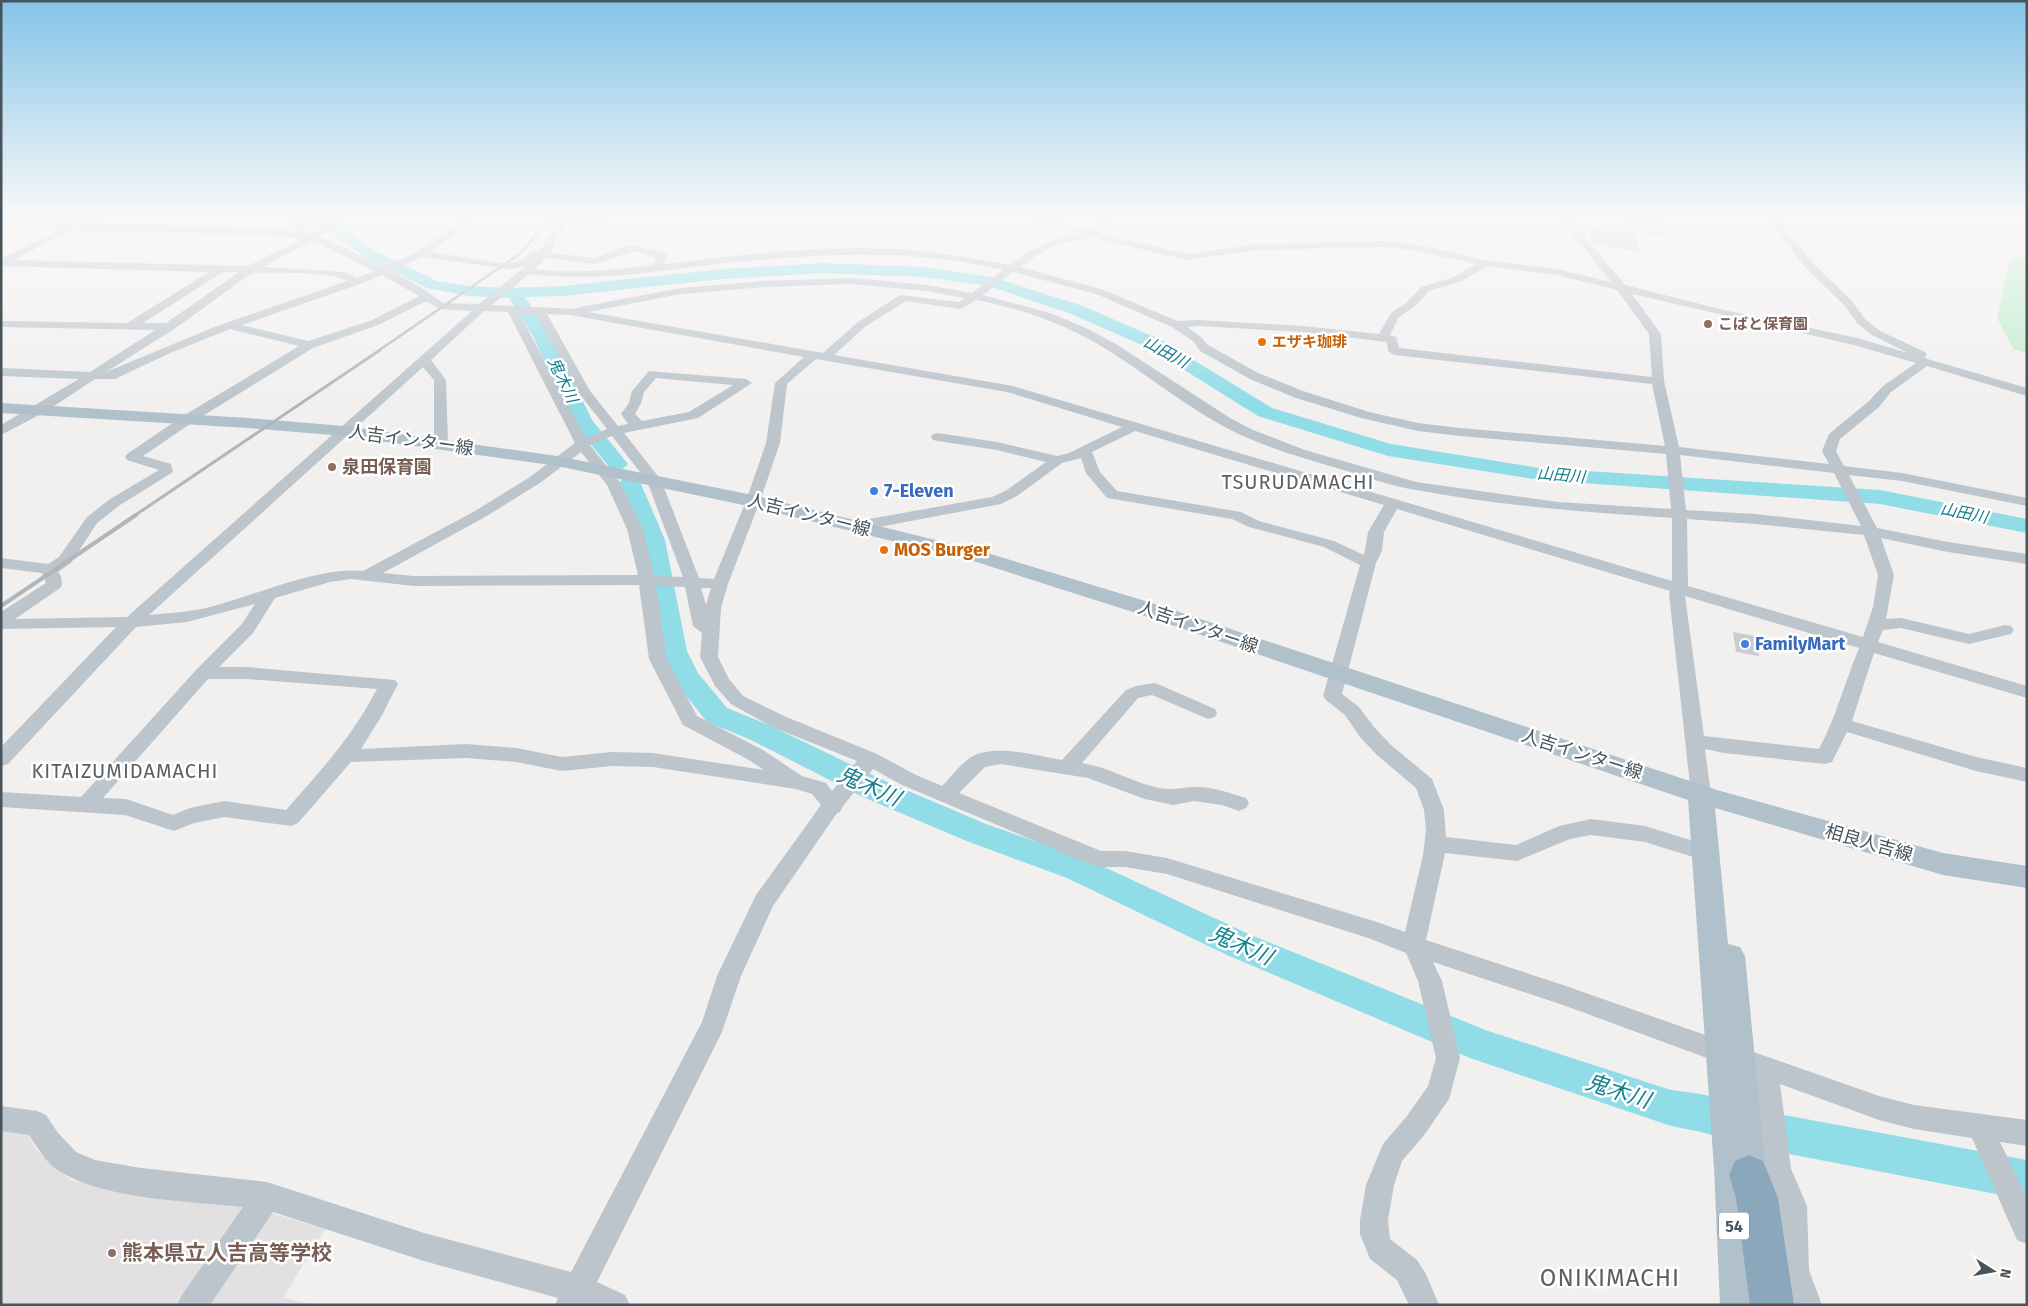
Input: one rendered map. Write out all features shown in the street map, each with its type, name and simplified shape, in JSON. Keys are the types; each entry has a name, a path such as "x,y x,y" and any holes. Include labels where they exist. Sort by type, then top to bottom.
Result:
{"highway":[{"path":"1747,1163 1757,1198 1772,1305"}],"main road":[{"name":"人吉インター線","path":"1,408 40,409 344,431 557,461 754,501 987,559 1148,609 1707,796"},
{"name":"54","path":"1707,796 1706,853 1742,1059"},
{"name":"54","path":"1707,796 1742,1059 1747,1111 1747,1163 1739,1305"},
{"name":"相良人吉線","path":"1707,796 1943,864 2027,877"},
{"name":"54","path":"1747,1163 1756,1305"}],"street":[{"path":"130,326 203,280"},
{"path":"1,431 40,409 168,327 235,280"},
{"path":"1,372 111,376 166,350 225,326 361,280"},
{"path":"399,280 440,306 570,312 1009,389 2027,692"},
{"path":"1,759 131,622 516,280"},
{"path":"995,280 961,306 904,297 862,324 782,382 773,443 754,501 720,584 713,608 709,657 721,682 737,700 777,721 870,759 909,780 1100,859 1125,859 1167,866 1377,932 1563,995 1879,1108 1914,1117 2027,1133"},
{"path":"1056,280 1100,292 1176,325 1197,339 1204,348 1225,361 1298,394 1366,416 1418,427 1504,437 1902,477 2027,502"},
{"path":"1383,338 1386,329 1396,315 1410,305 1425,289 1452,280"},
{"path":"1589,280 1724,313 1857,342 2027,392"},
{"path":"1614,280 1647,319 1655,334 1658,381 1673,453 1679,513 1680,589 1677,594 1707,796"},
{"path":"1824,280 1848,303 1861,320 1876,333 1916,352 1930,364"},
{"path":"570,312 700,289 826,281 907,285 972,296 1032,310 1082,330 1152,372 1224,421 1271,444 1415,486 1558,506 1679,513 1869,529 1948,547 2027,559"},
{"path":"1,563 51,569 65,560 92,520 115,502 166,472 166,467 132,457 188,419 310,345 374,323 426,297"},
{"path":"512,310 582,444 614,484 635,529 651,582 658,659 690,720 756,755 796,782"},
{"path":"540,311 584,392 654,480 690,583 702,626 710,631"},
{"path":"1176,325 1198,323 1283,328 1392,339 1394,351 1658,381"},
{"path":"1,324 168,327 225,326 310,345"},
{"path":"424,360 440,380 441,444"},
{"path":"1705,742 1724,746 1825,757 1842,724 1855,680 1876,626 1882,607 1886,575 1869,529 1829,451 1834,437 1874,404 1887,389 1930,364"},
{"path":"365,576 480,514 535,480 557,461 582,444 614,431 693,416 746,382 653,374 638,391 635,403 628,414 631,420 640,425"},
{"path":"858,526 996,501 1058,460 1086,451 1134,426"},
{"path":"938,437 997,446 1058,460"},
{"path":"1086,451 1093,473 1112,495 1236,515 1254,524 1329,544 1368,563"},
{"path":"1394,503 1376,532 1374,551 1368,563 1332,696 1352,711 1367,732 1384,750 1425,784 1434,810 1435,844 1414,946 1430,981 1448,1058 1440,1091 1416,1125 1392,1153 1380,1185 1374,1220 1374,1234 1380,1249 1412,1277 1424,1305"},
{"path":"1,620 54,585 53,576 49,574 51,569"},
{"path":"1,624 131,622 187,617 328,577 351,574 414,581 521,582 586,579 720,584"},
{"path":"1680,589 1686,597 1705,742 1707,796"},
{"path":"86,804 203,673 247,629 269,595"},
{"path":"1876,626 1901,623 1969,638 2005,630"},
{"path":"1,799 126,807 174,823 190,816 224,809 292,818 347,754 372,717 389,684 246,673 203,673"},
{"path":"1066,768 1132,694 1142,690 1154,689 1208,713"},
{"path":"1842,724 1976,764 2027,775"},
{"path":"347,754 354,756 466,751 516,755 562,764 612,759 653,760 796,782 820,788 833,807"},
{"path":"946,795 979,761 1001,757 1090,771 1152,794 1173,798 1194,794 1222,798 1238,803"},
{"path":"574,1296 712,1024 729,976 764,901 870,759"},
{"path":"1435,844 1517,853 1566,832 1591,827 1644,834 1706,853"},
{"path":"1,1118 37,1124 49,1142 67,1161 95,1173 142,1182 267,1196 574,1296 614,1305"},
{"path":"1980,1127 2027,1230"},
{"path":"1747,1163 1793,1206 1796,1270 1807,1305"},
{"path":"192,1305 267,1196"}],"shaded area":[{"name":"熊本県立人吉高等学校","path":"1,1126 24,1128 38,1152 72,1181 258,1202 187,1305 1,1305"},
{"name":"熊本県立人吉高等学校","path":"267,1212 325,1229 283,1298 316,1305 203,1305"}],"green space":[{"path":"2005,280 2027,280 2027,353 2014,350 1997,318"}],"building":[{"name":"FamilyMart","path":"1733,632 1755,636 1759,656 1736,652"}],"waterway":[{"name":"山田川","path":"423,280 433,285 468,291 507,293 562,291 667,280"},
{"name":"山田川","path":"978,280 992,282 1077,310 1155,344 1265,412 1388,450 1540,474 1880,497 2027,526"},
{"name":"鬼木川","path":"514,293 542,336 583,422 617,464"},
{"name":"鬼木川","path":"630,484 653,540 674,651 686,677 717,715 759,732 874,789 975,832 1078,869 1239,945 1483,1046 1671,1108 1701,1113 1784,1134 2027,1180"}],"railway":[{"path":"378,351 482,280"},
{"path":"134,516 380,350"},
{"path":"1,606 136,515"}],"place":[{"name":"こばと保育園","path":"1708,324"},
{"name":"エザキ珈琲","path":"1262,342"},
{"name":"泉田保育園","path":"332,467"},
{"name":"7-Eleven","path":"874,491"},
{"name":"MOS Burger","path":"884,550"},
{"name":"FamilyMart","path":"1745,644"},
{"name":"熊本県立人吉高等学校","path":"112,1253"}],"district":[{"name":"TSURUDAMACHI","path":"1298,482"},
{"name":"KITAIZUMIDAMACHI","path":"125,771"},
{"name":"ONIKIMACHI","path":"1610,1278"}]}
